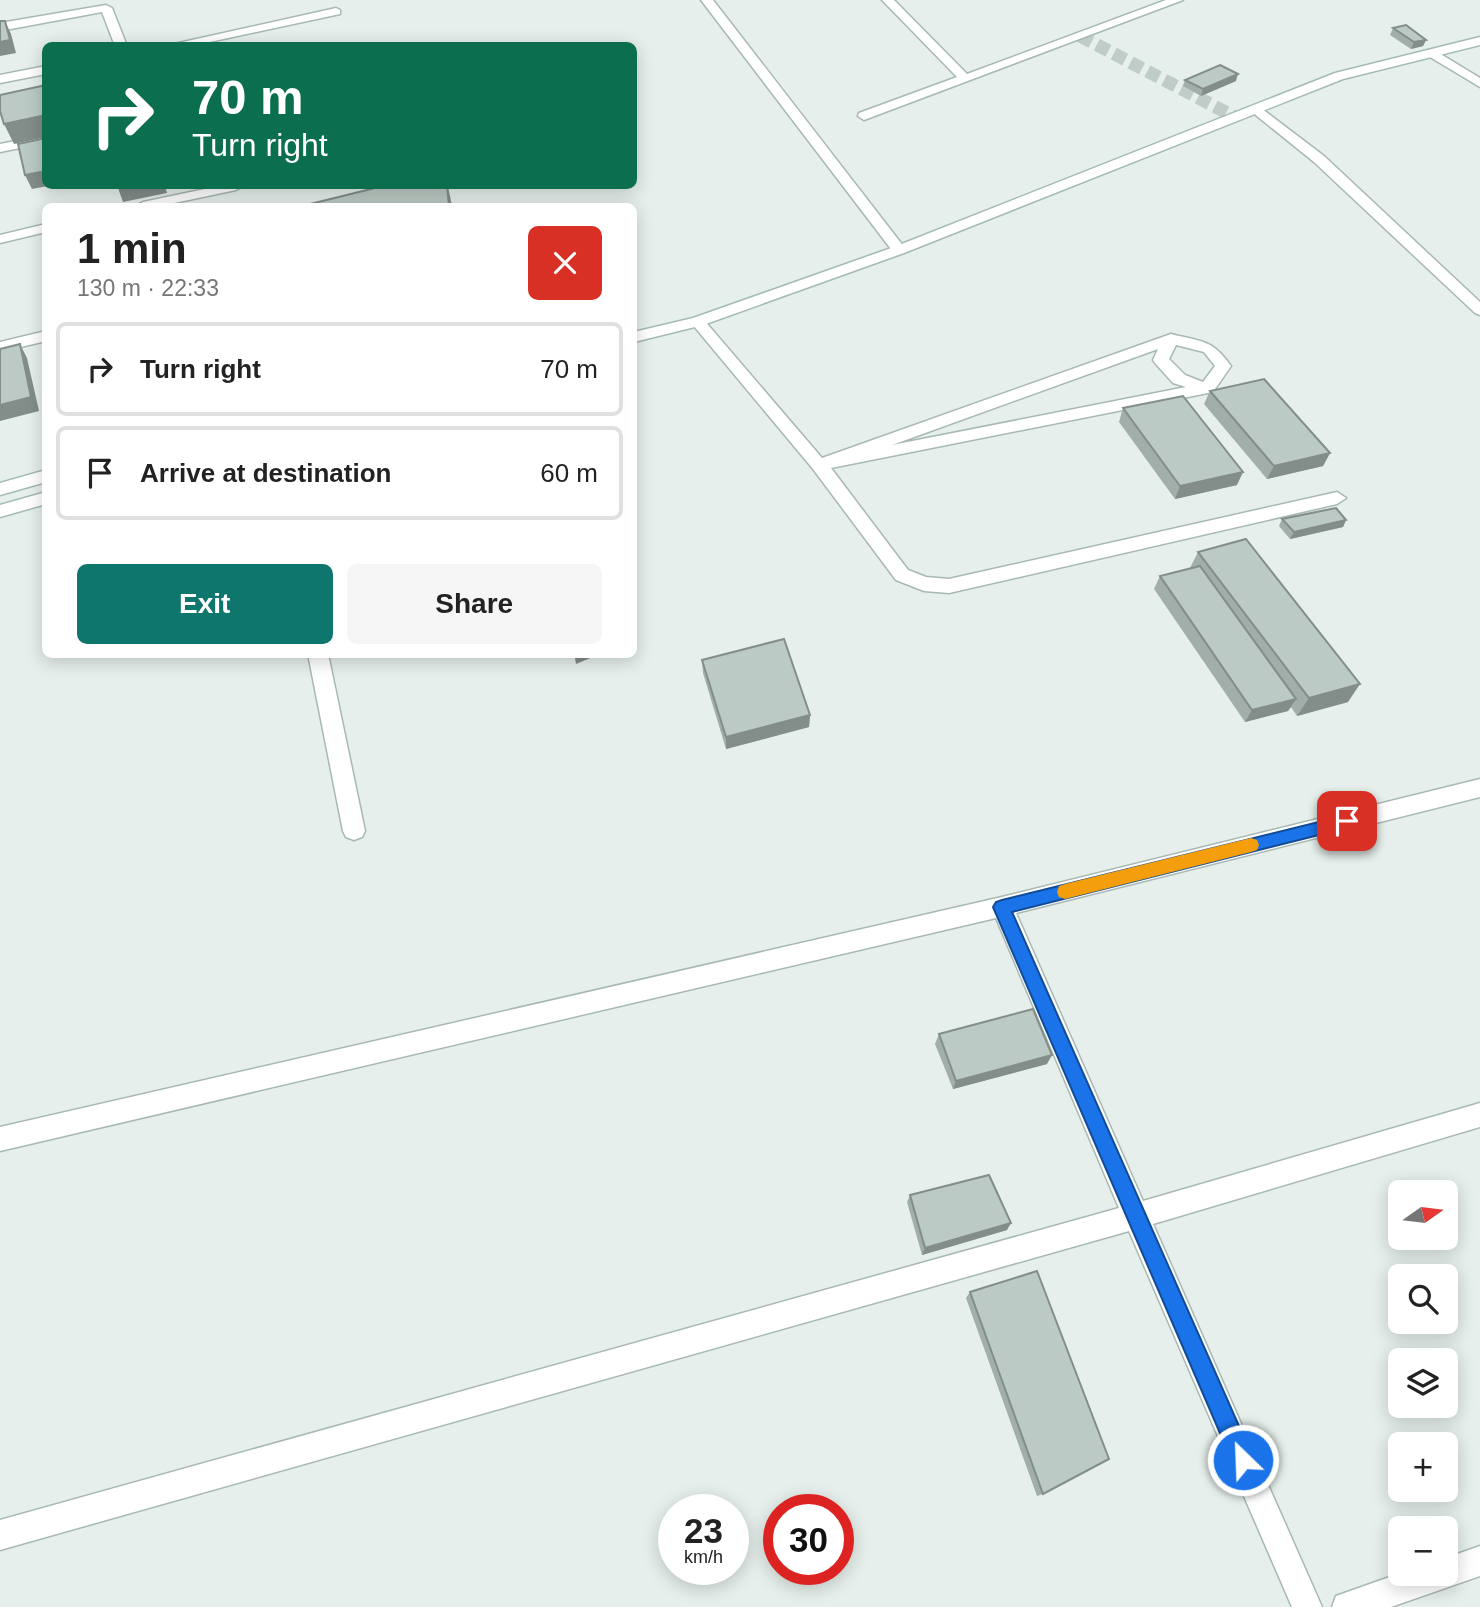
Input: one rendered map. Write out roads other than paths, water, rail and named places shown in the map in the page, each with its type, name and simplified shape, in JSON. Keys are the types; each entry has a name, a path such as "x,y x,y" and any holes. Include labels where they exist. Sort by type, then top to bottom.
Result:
{"street":[{"path":"707,0 899,250"},
{"path":"888,0 965,79"},
{"path":"864,116 1177,0"},
{"path":"0,27 106,8 119,42"},
{"path":"190,42 336,12"},
{"path":"637,336 698,322 899,250 1339,76 1480,41"},
{"path":"1434,54 1480,83"},
{"path":"1465,74 1480,70"},
{"path":"0,79 42,71"},
{"path":"1257,109 1319,159 1480,310"},
{"path":"0,148 42,140"},
{"path":"157,203 222,189"},
{"path":"0,239 42,229"},
{"path":"698,322 819,465 902,575 924,583 949,586 1337,498"},
{"path":"0,347 42,337"},
{"path":"1171,340 1210,349 1223,366 1207,388 819,465 1171,340"},
{"path":"1171,340 1161,360 1178,379 1207,388"},
{"path":"0,489 42,477"},
{"path":"0,511 42,499"},
{"path":"319,658 354,831"},
{"path":"0,1139 1002,907 1480,788"},
{"path":"1002,907 1307,1607"},
{"path":"0,1535 1136,1216 1480,1115"},
{"path":"1347,1607 1480,1562"}],"tunnel":[{"path":"1080,36 1235,117"}]}
